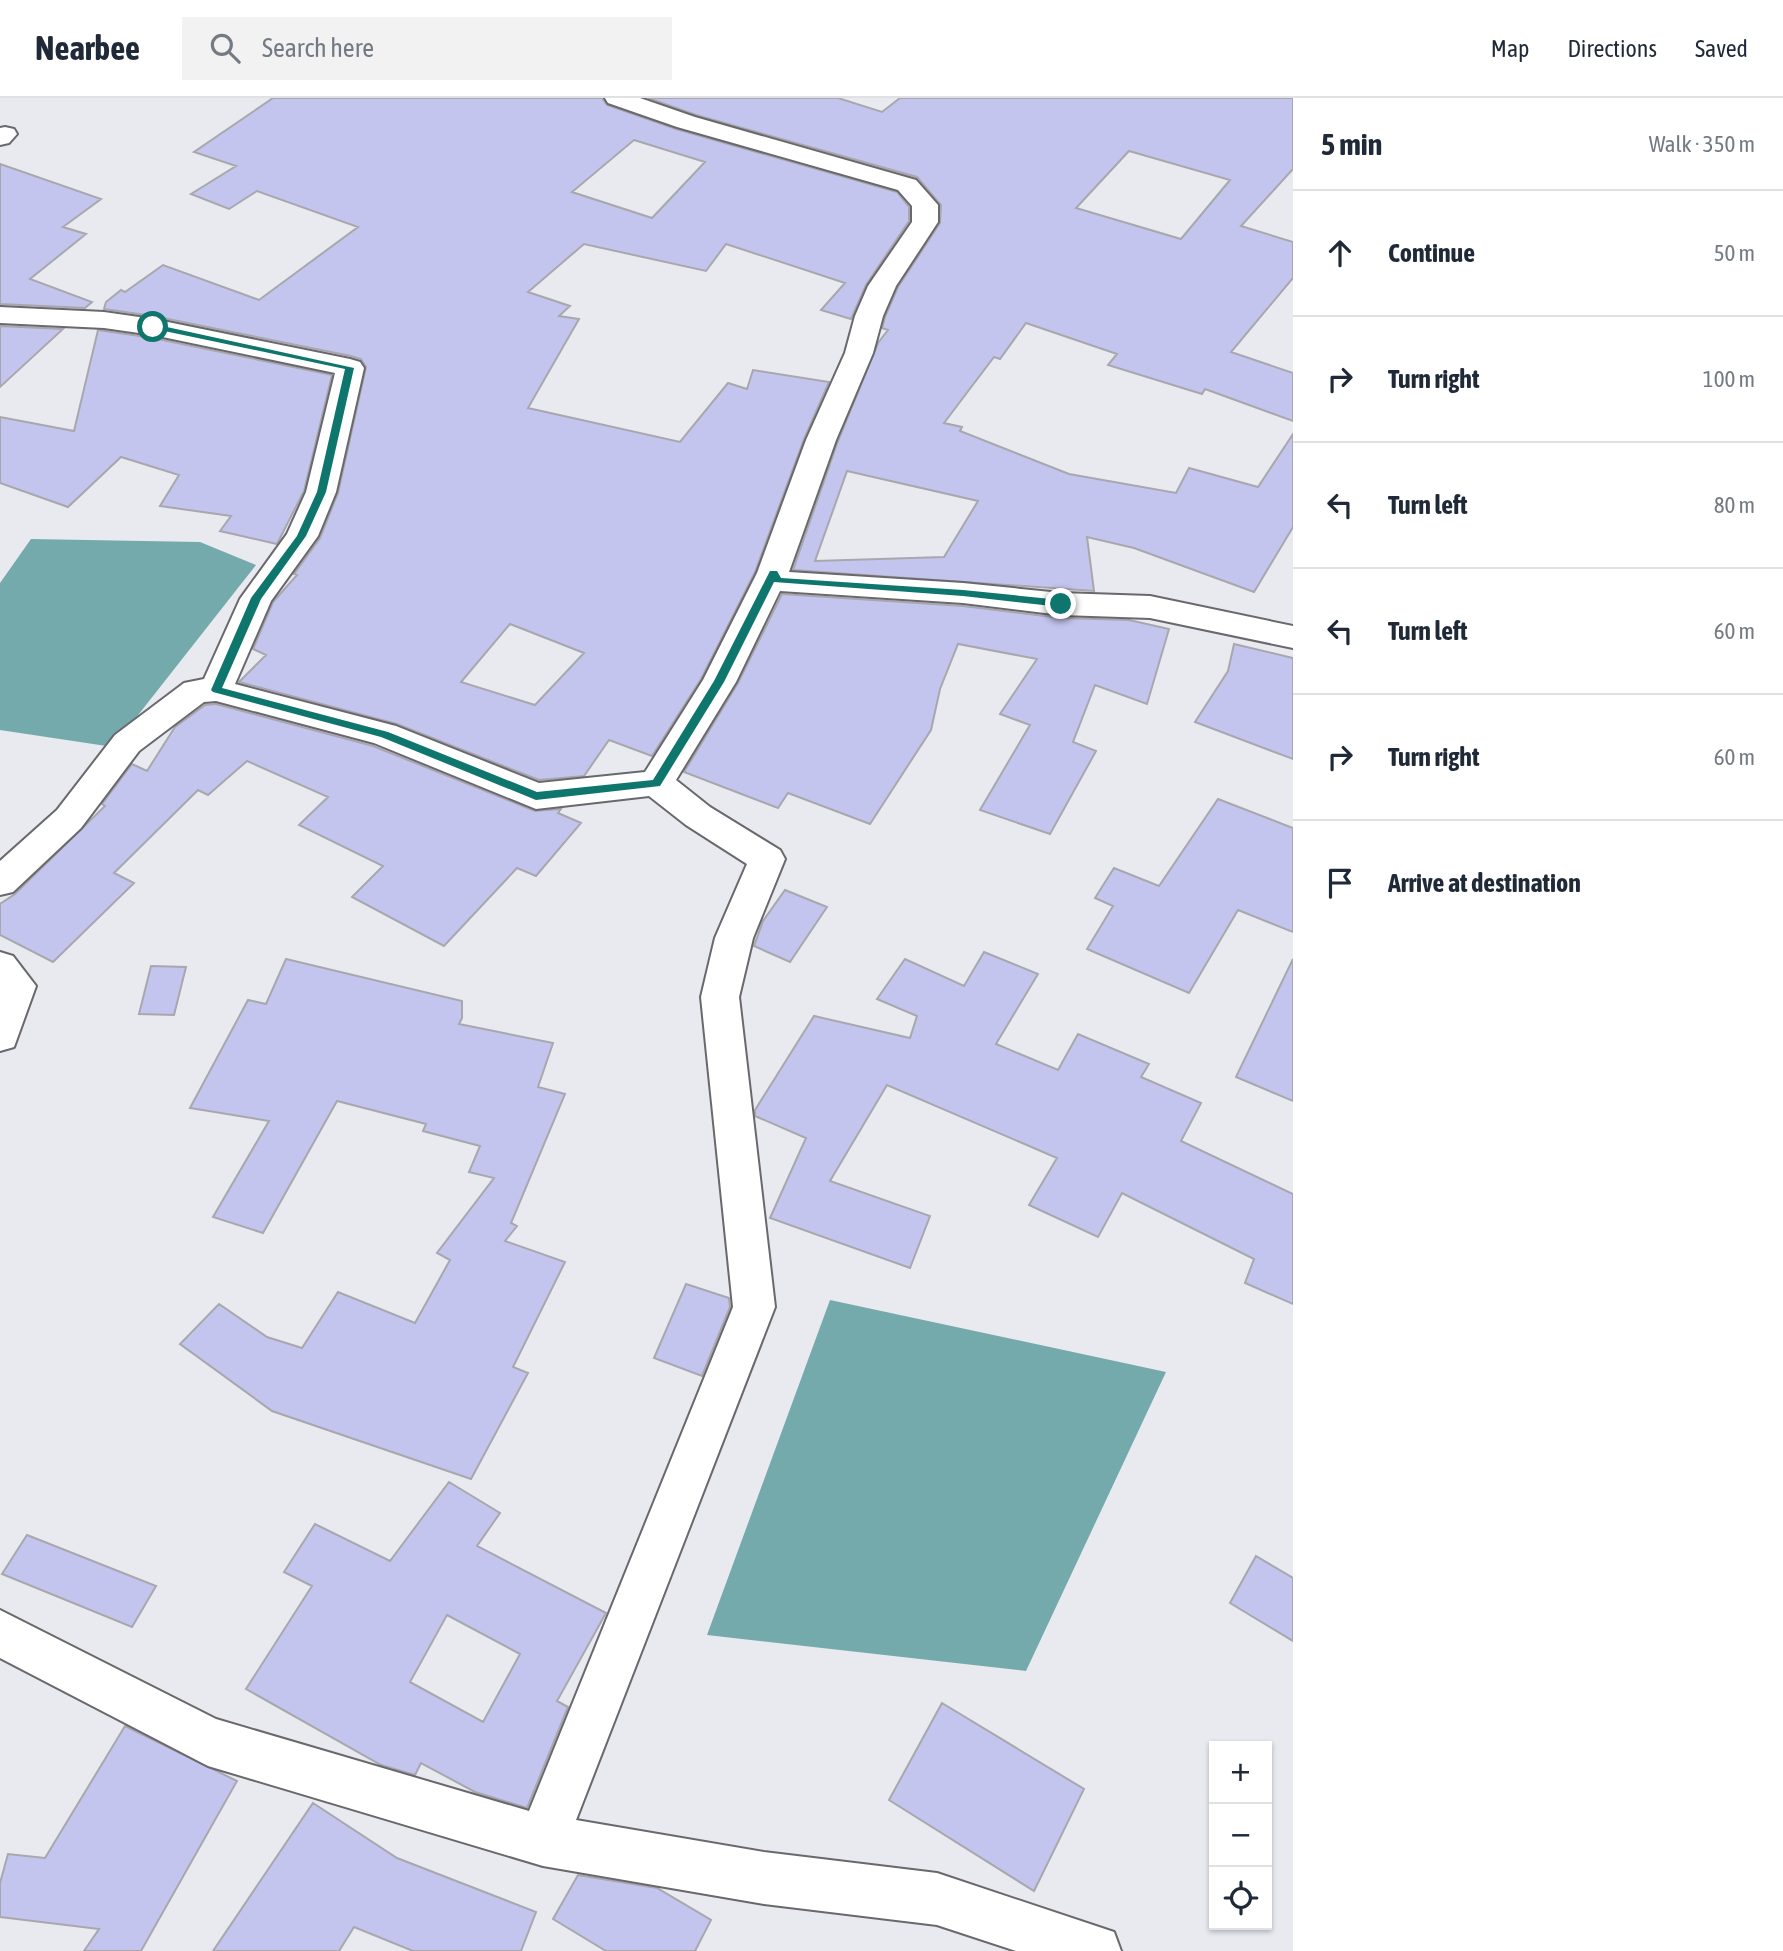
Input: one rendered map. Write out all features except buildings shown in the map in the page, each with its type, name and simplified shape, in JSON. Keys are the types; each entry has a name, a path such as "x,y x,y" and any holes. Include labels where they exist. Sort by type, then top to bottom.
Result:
{"street":[{"path":"617,98 698,125 907,185 925,205 925,222 882,286 869,316 859,353 821,440 774,573 719,682 656,783"},
{"path":"0,315 104,320 153,327 350,368 321,492 302,536 256,598 216,690"},
{"path":"774,573 777,581 963,593 1061,604 1150,607 1293,637"},
{"path":"0,882 69,819 127,743 196,691 216,690 384,734 536,796 656,783 698,816 767,859 734,938 719,997 754,1307 543,1840"},
{"path":"0,966 17,986 0,1037"},
{"path":"0,1633 208,1741 543,1840 764,1878 937,1899 1096,1951"}],"water":[{"path":"31,539 200,542 256,565 113,747 0,730 0,583"},
{"path":"830,1300 1166,1372 1026,1671 707,1635"}],"route":[{"path":"153,327 350,368 321,492 302,536 256,598 216,690 384,734 536,796 656,783 719,682 774,573 777,581 963,593 1061,604"}]}
